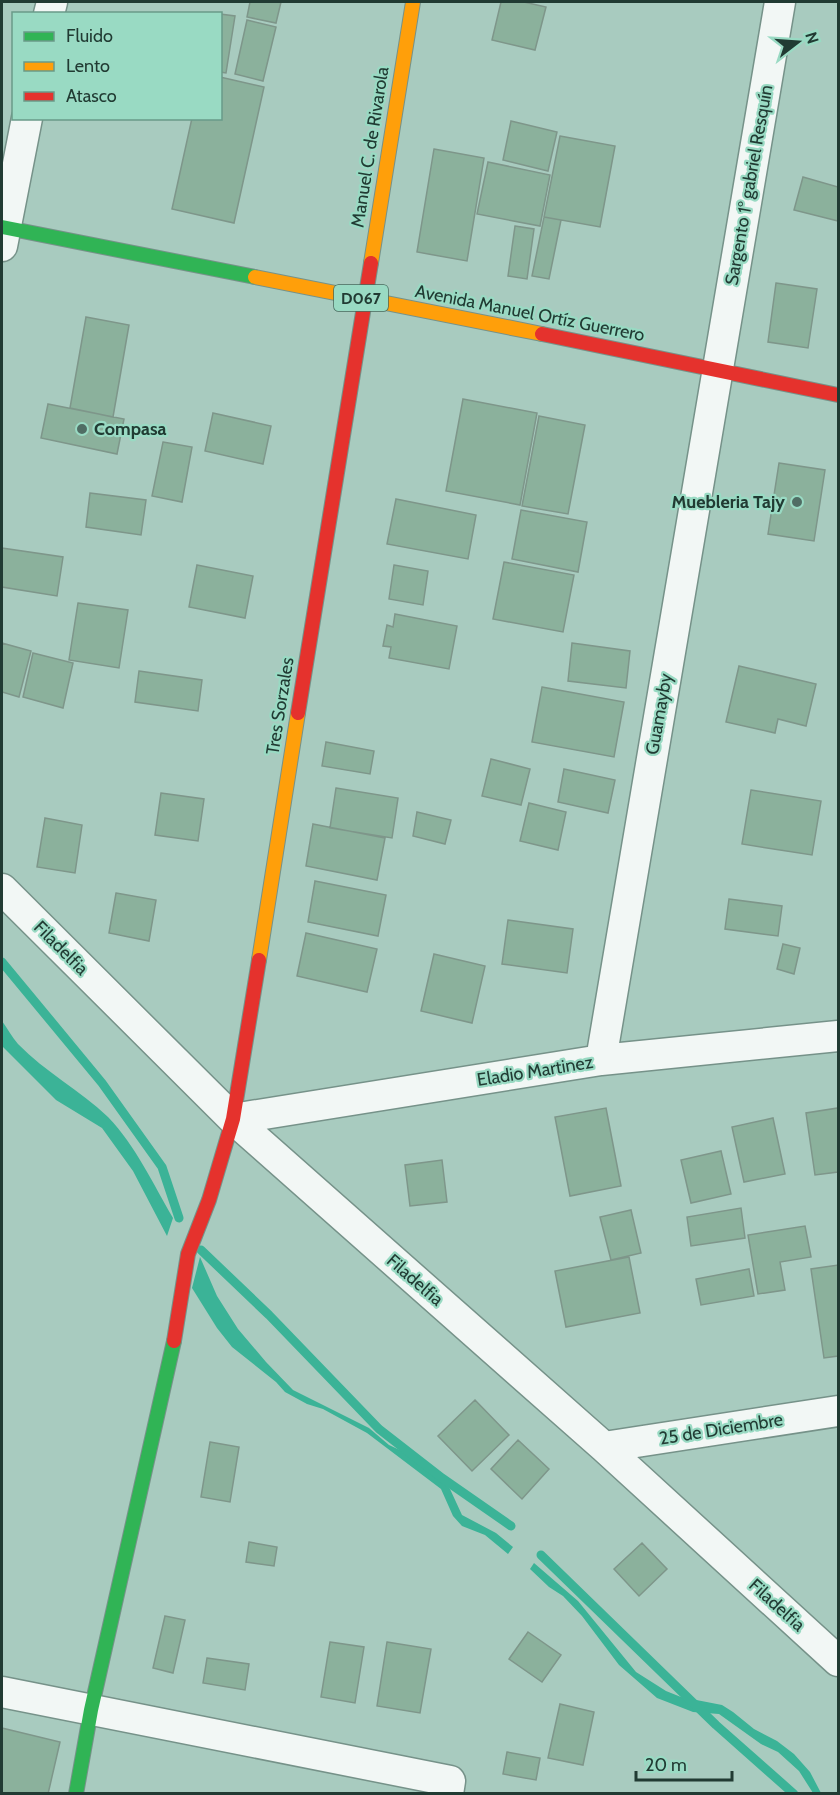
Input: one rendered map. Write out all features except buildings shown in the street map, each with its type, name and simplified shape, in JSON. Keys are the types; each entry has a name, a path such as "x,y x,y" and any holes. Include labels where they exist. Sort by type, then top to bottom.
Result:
{"street":[{"name":"Manuel C. de Rivarola","path":"363,298 413,2"},
{"name":"Sargento 1° gabriel Resquín","path":"718,369 780,2"},
{"path":"3,234 27,120"},
{"name":"Avenida Manuel Ortíz Guerrero","path":"3,234 363,298 838,395"},
{"name":"Tres Sorzales","path":"76,1794 92,1710 173,1350 188,1254 209,1200 233,1119 363,298"},
{"name":"Guamayby","path":"601,1060 718,369"},
{"name":"Filadelfia","path":"2,889 233,1119 604,1447 838,1661"},
{"name":"Eladio Martinez","path":"233,1119 601,1060 838,1036"},
{"name":"25 de Diciembre","path":"604,1447 838,1412"},
{"path":"2,1692 450,1781 448,1794"}],"shaded area":[{"path":"2,1021 28,1054 97,1107 118,1128 144,1166 173,1218 167,1236 133,1171 102,1128 56,1100 2,1046"},
{"path":"200,1257 217,1296 238,1329 293,1390 369,1428 389,1445 404,1452 443,1481 450,1489 462,1515 496,1533 513,1547 508,1554 485,1535 462,1526 453,1516 441,1489 367,1433 285,1392 232,1347 192,1288"},
{"path":"534,1563 578,1601 636,1672 666,1691 681,1697 722,1705 733,1712 754,1729 777,1741 794,1754 810,1772 821,1793 813,1793 799,1771 778,1752 761,1744 719,1714 693,1712 657,1698 619,1665 582,1616 563,1596 549,1587 530,1569"}],"waterway":[{"path":"2,962 102,1083 162,1167 179,1218"},
{"path":"201,1250 269,1315 379,1429 442,1478 511,1526"},
{"path":"541,1555 716,1725 794,1794"}],"traffic: fast":[{"path":"2,227 255,277"},
{"path":"76,1794 91,1710 174,1341"}],"traffic: slow":[{"path":"371,263 413,2"},
{"path":"255,277 542,334"},
{"path":"259,960 298,713"}],"traffic: jam":[{"path":"298,713 371,263"},
{"path":"542,334 838,395"},
{"path":"174,1341 188,1254 209,1200 233,1119 259,960"}],"place":[{"name":"Compasa","path":"82,429"},
{"name":"Muebleria Tajy","path":"797,502"}]}
